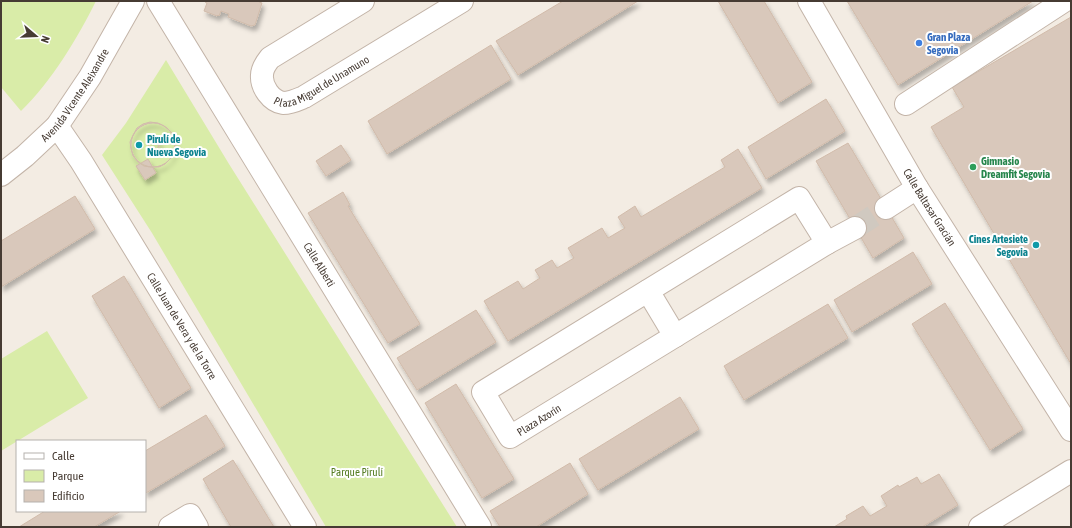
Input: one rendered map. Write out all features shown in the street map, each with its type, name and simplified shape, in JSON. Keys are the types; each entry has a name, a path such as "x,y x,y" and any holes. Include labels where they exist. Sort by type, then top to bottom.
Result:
{"street":[{"name":"Avenida Vicente Aleixandre","path":"1,175 26,156 57,126 90,77 133,1"},
{"name":"Calle Alberti","path":"158,1 480,527"},
{"name":"Plaza Miguel de Unamuno","path":"363,1 270,58 264,68 262,77 265,88 274,99 278,102 288,103 304,97 462,1"},
{"name":"Calle Baltasar Gracián","path":"809,1 917,188 1071,430"},
{"path":"906,104 1064,1"},
{"name":"Calle Juan de Vera y de la Torre","path":"57,126 81,161 305,527"},
{"path":"886,208 917,188"},
{"name":"Plaza Azorín","path":"827,243 799,198 483,392 510,437 827,243 855,228"},
{"path":"648,291 675,336"},
{"path":"980,527 1071,472"},
{"path":"170,527 190,515 197,527"}],"green space":[{"path":"1,1 96,1 81,30 63,59 43,86 21,111 1,87"},
{"name":"Parque Pirulí","path":"166,60 229,164 457,527 326,527 152,233 102,155 126,123"},
{"path":"47,331 88,398 19,440 16,440 16,442 1,451 1,359"}],"building":[{"path":"205,1 259,1 262,3 255,25 251,26 228,17 229,14 221,11 219,16 217,16 204,11 207,3"},
{"path":"563,1 638,1 518,75 496,41"},
{"path":"718,1 764,1 812,82 778,103"},
{"name":"Gran Plaza Segovia","path":"847,1 1033,1 898,85"},
{"name":"Cines Artesiete Segovia","path":"1071,17 1071,364 931,127 964,107 952,87"},
{"path":"491,45 511,79 387,154 368,121"},
{"path":"826,99 845,131 766,179 748,147"},
{"name":"Pirulí de Nueva Segovia","path":"150,122 158,123 170,131 174,137 174,152 171,158 159,167 144,166 133,156 130,142 137,128","holes":["150,140 157,140 159,146 157,149 150,149 148,144"]},
{"name":"Pirulí de Nueva Segovia","path":"149,123 157,123 162,124 169,129 174,136 174,154 169,161 162,166 149,167 141,164 134,157 131,149 131,141 134,133 141,126"},
{"path":"152,139 156,139 158,140 158,148 152,149 149,146 149,142"},
{"path":"848,143 904,238 873,258 816,161"},
{"path":"341,145 351,160 326,176 316,161"},
{"path":"738,149 762,188 508,341 484,301 518,281 523,289 540,278 535,270 552,260 557,268 574,258 568,248 602,228 608,238 625,228 618,217 635,206 641,217 725,167 721,160"},
{"path":"148,159 156,173 145,180 136,166"},
{"path":"343,192 350,205 348,206 420,324 388,343 308,213"},
{"path":"75,196 95,229 1,287 1,241"},
{"path":"913,252 932,284 852,332 834,300"},
{"path":"124,276 191,388 159,408 92,296"},
{"path":"945,303 1023,429 990,450 912,324"},
{"path":"828,304 848,338 744,400 724,366"},
{"path":"476,310 496,342 417,390 397,358"},
{"path":"456,384 514,479 482,498 425,403"},
{"path":"680,397 699,429 598,490 579,459"},
{"path":"206,415 225,446 146,493 146,450"},
{"path":"233,460 274,527 231,527 203,479"},
{"path":"570,463 588,494 536,527 500,527 490,511"},
{"path":"939,474 958,505 922,527 834,527 847,519 846,516 863,506 870,516 887,506 881,496 898,485 899,487 917,477 921,484"},
{"path":"43,512 119,512 94,527 19,527"}],"tunnel":[{"path":"855,228 886,208"}],"place":[{"name":"Gran Plaza Segovia","path":"919,43"},
{"name":"Pirulí de Nueva Segovia","path":"139,145"},
{"name":"Gimnasio Dreamfit Segovia","path":"973,167"},
{"name":"Cines Artesiete Segovia","path":"1036,245"}]}
